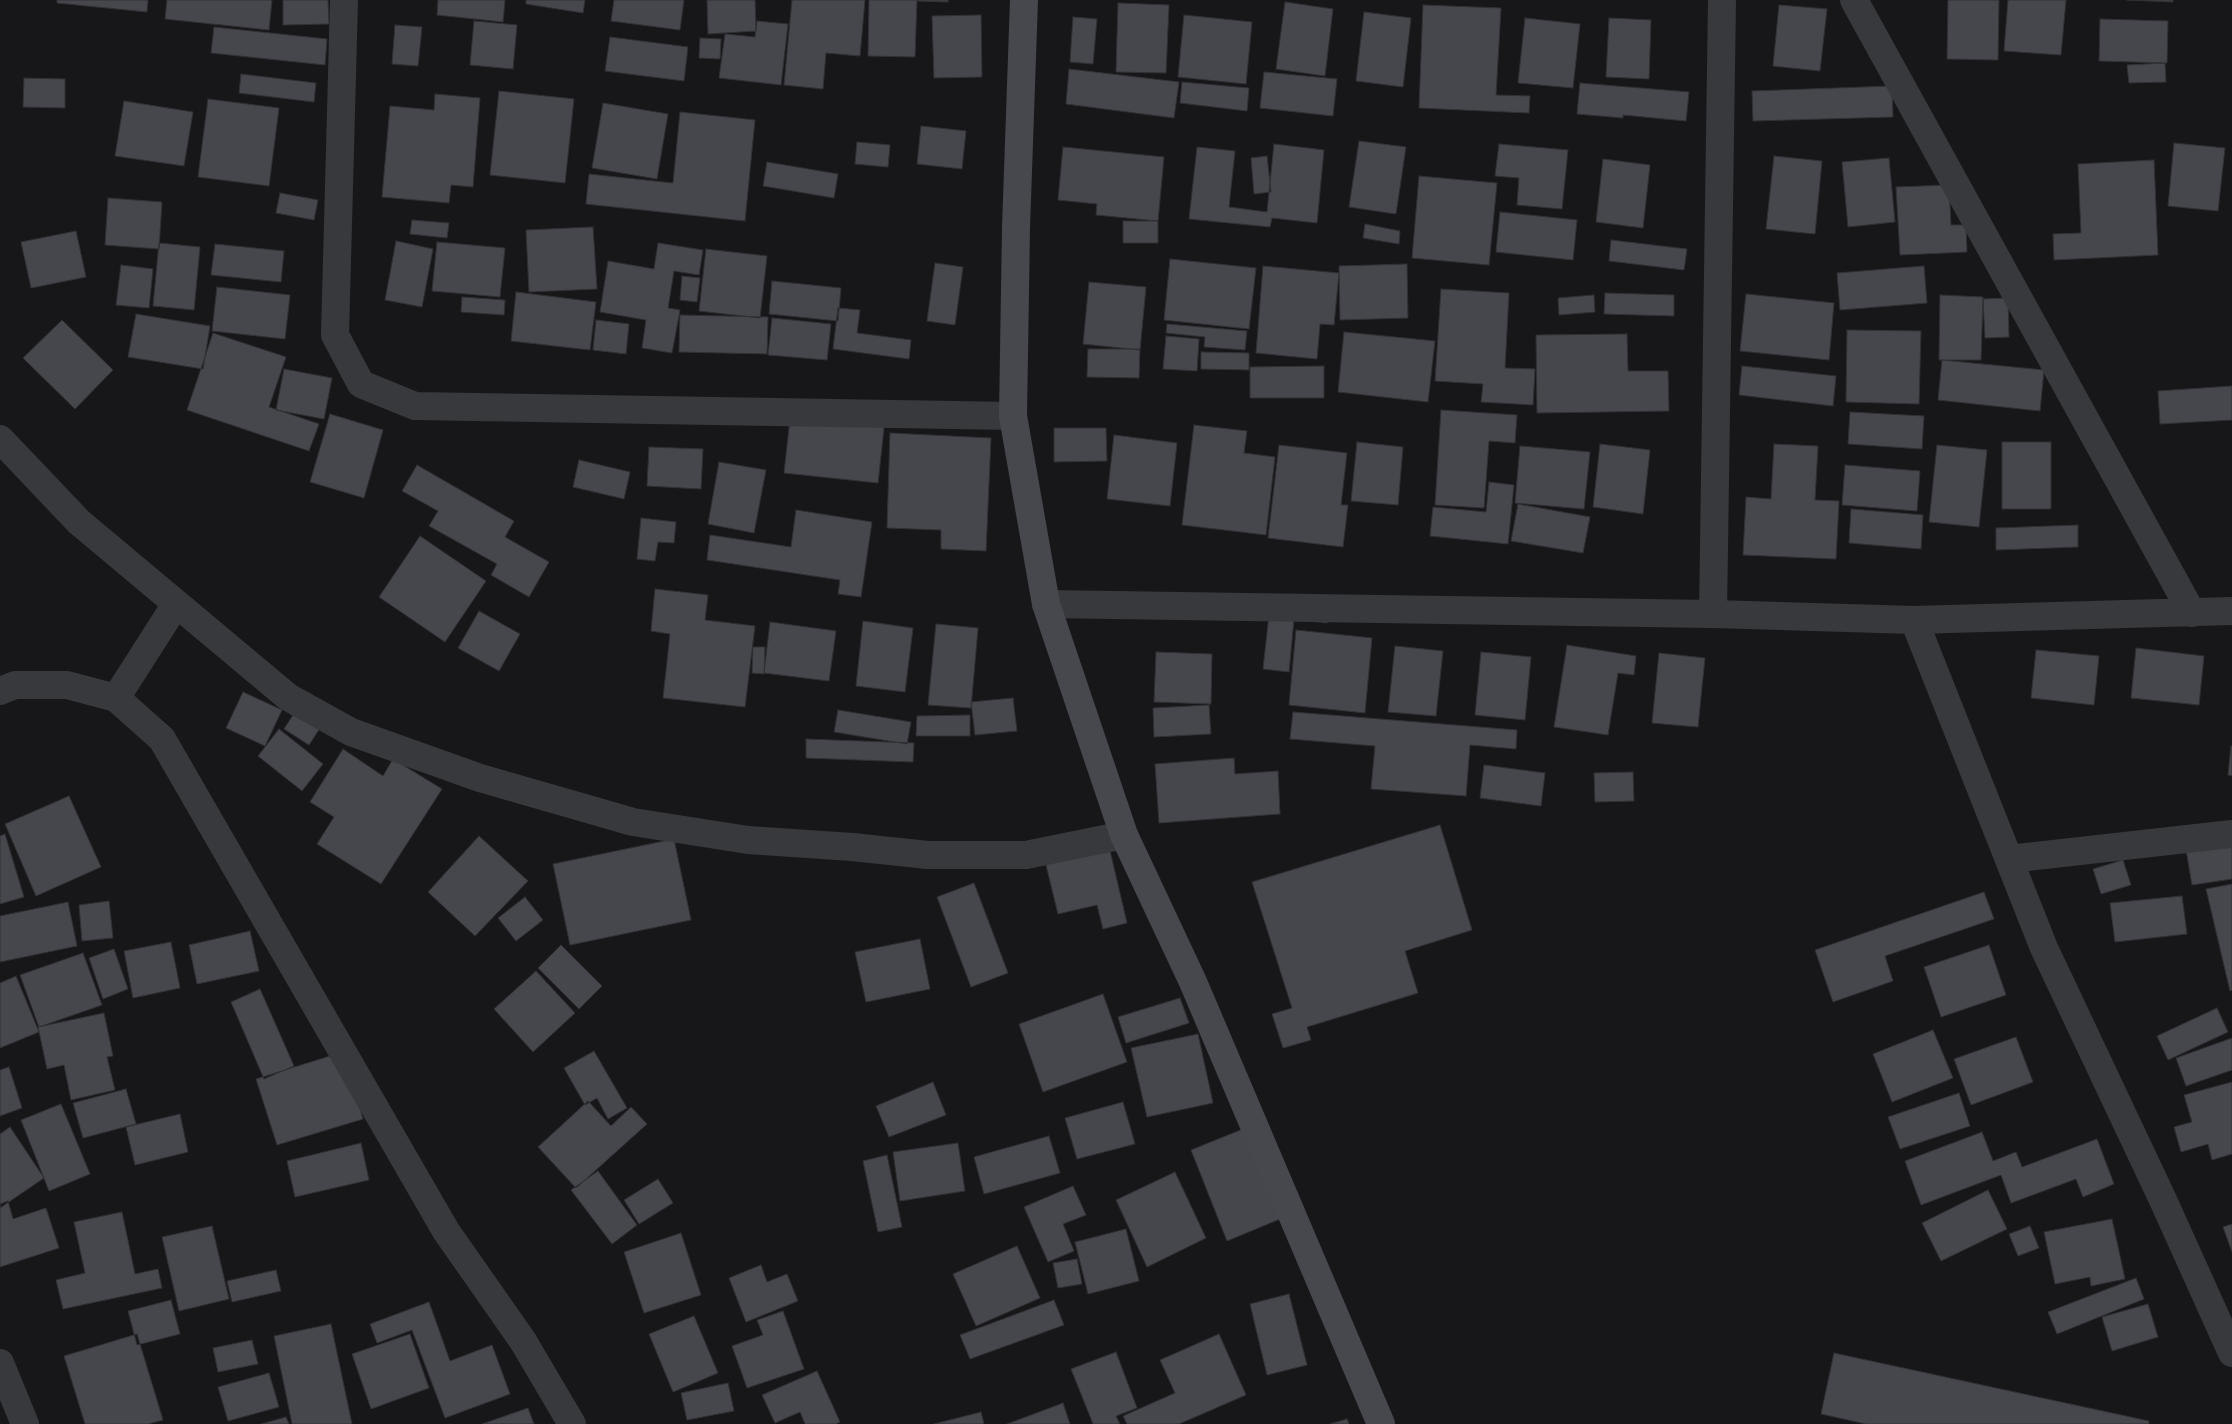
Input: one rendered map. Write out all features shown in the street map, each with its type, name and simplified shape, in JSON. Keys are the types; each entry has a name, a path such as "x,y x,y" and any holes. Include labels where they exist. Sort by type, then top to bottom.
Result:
{"main road":[{"path":"1024,0 1013,416 1046,604 1124,835 1193,982 1381,1424"}],"street":[{"path":"344,0 335,335 361,384 415,406 1013,416"},
{"path":"1713,614 1722,0"},
{"path":"1854,0 2192,613"},
{"path":"0,439 79,522 288,697 351,732 480,778 633,822 748,840 852,847 928,856 1026,855 1124,835"},
{"path":"116,698 176,604"},
{"path":"1046,604 1713,614 1914,620 2232,611"},
{"path":"1914,620 2044,948 2163,1200 2232,1353"},
{"path":"0,691 15,685 67,685 116,698 162,740 446,1231 524,1341 572,1424"},
{"path":"2009,859 2232,834"},
{"path":"0,1363 25,1424"}],"building":[{"path":"57,0 148,0 147,12 57,3"},
{"path":"167,0 272,0 269,30 165,19"},
{"path":"283,0 328,0 329,24 283,25"},
{"path":"438,0 505,0 503,22 437,15"},
{"path":"526,0 585,0 583,13 526,4"},
{"path":"614,0 684,0 680,30 611,21"},
{"path":"707,0 755,0 756,31 708,34"},
{"path":"792,0 865,0 860,56 826,53 823,89 784,85"},
{"path":"869,0 917,0 915,57 868,56"},
{"path":"948,0 948,2 917,1"},
{"path":"1948,0 1999,0 1998,60 1947,59"},
{"path":"2008,0 2066,0 2061,55 2004,51"},
{"path":"2127,0 2173,0 2173,2"},
{"path":"1285,2 1333,9 1325,76 1276,69"},
{"path":"1118,3 1169,5 1166,73 1116,72"},
{"path":"1423,5 1501,8 1496,95 1530,96 1529,113 1419,108"},
{"path":"1779,5 1827,9 1820,71 1773,66"},
{"path":"1364,12 1411,18 1403,87 1356,81"},
{"path":"981,15 982,77 934,78 932,16"},
{"path":"1184,15 1252,22 1246,84 1178,77"},
{"path":"1073,17 1097,19 1093,64 1070,62"},
{"path":"1525,18 1580,24 1573,88 1518,83"},
{"path":"1609,18 1651,20 1649,79 1606,77"},
{"path":"2100,19 2168,21 2167,63 2099,61"},
{"path":"474,21 517,25 513,69 470,65"},
{"path":"757,21 788,24 781,85 719,78 725,34 755,37"},
{"path":"395,25 422,27 418,66 392,64"},
{"path":"214,27 327,39 325,65 211,53"},
{"path":"610,37 688,47 684,81 605,71"},
{"path":"700,38 721,39 720,59 699,58"},
{"path":"2165,63 2166,82 2129,83 2127,65"},
{"path":"1069,69 1179,82 1174,118 1066,104"},
{"path":"1264,72 1337,79 1333,116 1260,108"},
{"path":"241,74 316,83 314,102 239,93"},
{"path":"24,78 65,79 65,108 23,107"},
{"path":"1182,82 1249,88 1247,111 1180,103"},
{"path":"1580,83 1689,92 1686,121 1623,115 1623,118 1577,114"},
{"path":"1892,86 1893,117 1753,121 1752,91"},
{"path":"499,91 574,99 565,183 490,175"},
{"path":"435,94 480,98 473,187 451,185 449,203 382,197 390,106 434,110"},
{"path":"208,99 279,108 269,186 198,177"},
{"path":"124,101 193,112 184,166 115,156"},
{"path":"603,103 668,114 657,179 592,168"},
{"path":"680,112 755,120 745,221 586,204 589,174 673,183"},
{"path":"921,126 966,131 962,169 917,164"},
{"path":"1359,141 1406,147 1396,214 1349,207"},
{"path":"857,142 890,145 888,167 855,164"},
{"path":"2174,143 2225,148 2218,211 2168,206"},
{"path":"1274,144 1324,150 1317,223 1272,218 1270,227 1189,219 1197,147 1235,151 1229,207 1267,212"},
{"path":"1499,144 1568,150 1562,209 1517,205 1519,178 1495,176"},
{"path":"1063,147 1164,157 1158,221 1096,215 1097,204 1058,200"},
{"path":"1267,156 1271,192 1254,194 1251,158"},
{"path":"1774,156 1822,161 1815,234 1766,229"},
{"path":"1889,158 1895,222 1848,227 1842,162"},
{"path":"1603,159 1650,165 1643,228 1596,222"},
{"path":"2154,160 2158,255 2054,260 2053,234 2081,233 2078,164"},
{"path":"767,162 838,174 834,198 763,186"},
{"path":"1419,176 1497,183 1489,265 1412,258"},
{"path":"1949,185 1951,225 1966,225 1967,252 1900,255 1896,187"},
{"path":"280,193 318,200 314,220 276,213"},
{"path":"108,198 162,202 159,249 105,245"},
{"path":"1500,212 1577,220 1573,260 1496,252"},
{"path":"412,220 449,223 447,238 410,234"},
{"path":"1123,221 1158,221 1158,243 1123,243"},
{"path":"1365,224 1400,231 1399,244 1363,238"},
{"path":"593,227 597,289 529,292 526,230"},
{"path":"76,231 86,277 31,288 21,242"},
{"path":"1611,240 1687,249 1684,270 1609,261"},
{"path":"396,241 433,249 422,307 385,300"},
{"path":"437,242 505,248 500,297 432,291"},
{"path":"159,243 200,247 194,310 153,306"},
{"path":"658,243 703,250 699,275 674,271 668,308 680,310 672,353 642,348 646,320 600,312 608,261 654,269"},
{"path":"215,244 284,251 281,282 211,275"},
{"path":"706,249 767,256 760,318 699,311"},
{"path":"1170,259 1256,268 1249,329 1164,320"},
{"path":"935,263 963,267 955,325 927,321"},
{"path":"1407,264 1408,318 1340,320 1339,266"},
{"path":"121,265 153,269 149,308 116,305"},
{"path":"1263,266 1339,273 1334,325 1320,324 1317,359 1256,353"},
{"path":"1924,266 1927,303 1840,310 1837,273"},
{"path":"682,276 700,278 697,302 680,300"},
{"path":"772,281 841,288 838,321 769,314"},
{"path":"1089,282 1146,287 1140,350 1083,344"},
{"path":"217,287 290,295 285,339 212,331"},
{"path":"1441,289 1509,293 1505,368 1535,369 1533,405 1481,402 1483,384 1435,381"},
{"path":"516,292 596,302 590,350 511,341"},
{"path":"1605,293 1674,295 1674,316 1604,314"},
{"path":"1746,294 1834,303 1829,360 1740,351"},
{"path":"1594,295 1595,312 1559,315 1558,298"},
{"path":"1940,295 1983,297 1981,360 1939,360"},
{"path":"462,297 505,300 504,315 461,312"},
{"path":"2008,298 2009,337 1985,338 1983,299"},
{"path":"838,308 860,310 857,333 911,340 909,359 833,349"},
{"path":"136,314 210,326 203,369 128,357"},
{"path":"680,315 768,317 767,354 679,352"},
{"path":"772,318 831,324 827,360 768,355"},
{"path":"62,320 113,370 75,409 23,358"},
{"path":"596,320 629,324 626,354 593,350"},
{"path":"1167,324 1247,331 1245,350 1204,347 1205,337 1166,333"},
{"path":"1847,330 1921,331 1919,404 1846,402"},
{"path":"1344,332 1435,341 1428,402 1338,392"},
{"path":"213,333 286,357 269,407 319,424 309,451 187,410"},
{"path":"1627,334 1628,371 1668,371 1669,411 1537,413 1536,335"},
{"path":"1166,336 1199,339 1197,371 1163,369"},
{"path":"1088,349 1140,349 1139,378 1087,377"},
{"path":"1201,352 1249,353 1249,370 1201,369"},
{"path":"1942,360 2044,370 2040,411 1938,400"},
{"path":"1324,366 1324,398 1250,398 1250,367"},
{"path":"1742,366 1836,376 1833,406 1739,395"},
{"path":"284,369 332,378 324,419 276,410"},
{"path":"2232,386 2232,420 2160,424 2158,391"},
{"path":"791,410 885,419 878,483 784,473"},
{"path":"1441,410 1517,415 1515,443 1489,441 1484,508 1435,505"},
{"path":"1850,412 1924,416 1922,449 1848,444"},
{"path":"330,414 383,430 364,498 310,482"},
{"path":"1194,425 1247,431 1244,453 1275,457 1266,535 1182,525"},
{"path":"1054,428 1106,428 1107,461 1054,462"},
{"path":"890,433 991,438 986,551 941,549 941,530 887,528"},
{"path":"1114,435 1177,443 1170,506 1107,499"},
{"path":"1357,442 1403,447 1398,505 1351,501"},
{"path":"2002,442 2051,442 2051,509 2002,509"},
{"path":"1600,444 1650,450 1643,514 1593,507"},
{"path":"1774,444 1818,446 1815,500 1839,501 1836,559 1743,555 1746,497 1771,499"},
{"path":"1279,445 1347,453 1341,505 1348,505 1343,547 1268,538"},
{"path":"1937,445 1987,450 1979,527 1929,522"},
{"path":"1520,446 1590,452 1584,509 1515,503"},
{"path":"649,447 703,449 701,489 647,486"},
{"path":"579,460 630,472 624,499 573,487"},
{"path":"719,462 766,470 754,533 708,524"},
{"path":"417,465 514,521 505,537 549,562 529,597 491,575 497,564 429,526 438,511 402,491"},
{"path":"1845,465 1920,471 1917,511 1842,505"},
{"path":"1489,482 1514,485 1508,544 1430,536 1433,507 1486,512"},
{"path":"1518,504 1590,517 1583,553 1511,541"},
{"path":"1851,509 1923,515 1921,549 1849,543"},
{"path":"796,510 872,522 861,597 838,594 840,580 707,560 710,535 791,547"},
{"path":"641,518 676,522 674,543 658,542 655,561 637,559"},
{"path":"2078,525 2078,547 1996,550 1996,528"},
{"path":"420,536 486,581 445,642 379,597"},
{"path":"655,589 708,595 705,620 755,626 745,707 663,698 670,634 651,631"},
{"path":"1270,606 1328,613 1327,623 1294,619 1289,672 1263,669"},
{"path":"479,611 520,634 499,671 458,648"},
{"path":"863,621 913,628 905,692 856,686"},
{"path":"770,622 836,631 829,681 764,673"},
{"path":"936,624 978,628 971,708 928,705"},
{"path":"1296,630 1372,638 1365,713 1289,705"},
{"path":"1567,645 1636,656 1634,675 1618,673 1608,735 1554,727"},
{"path":"1395,646 1443,651 1436,716 1388,712"},
{"path":"753,647 765,647 764,674 752,673"},
{"path":"2136,648 2204,656 2199,705 2131,698"},
{"path":"2036,650 2099,656 2094,705 2031,698"},
{"path":"1156,652 1212,654 1211,704 1154,702"},
{"path":"1481,652 1531,657 1525,720 1475,715"},
{"path":"1659,653 1705,658 1698,727 1652,723"},
{"path":"243,692 282,710 265,746 226,728"},
{"path":"1013,698 1017,731 975,735 971,702"},
{"path":"1209,705 1211,734 1154,737 1153,708"},
{"path":"297,709 322,725 309,745 284,729"},
{"path":"838,710 911,722 907,744 834,732"},
{"path":"1293,712 1517,730 1516,749 1470,745 1466,796 1371,789 1375,746 1290,739"},
{"path":"970,715 970,736 916,736 917,716"},
{"path":"279,729 323,764 302,791 258,756"},
{"path":"806,739 914,743 913,762 806,758"},
{"path":"2232,746 2232,776 2228,775"},
{"path":"343,749 383,776 393,759 442,789 381,884 317,844 334,817 310,802"},
{"path":"1234,758 1235,774 1278,771 1280,814 1159,823 1155,764"},
{"path":"1484,765 1545,773 1541,806 1480,798"},
{"path":"1633,772 1634,801 1595,802 1594,773"},
{"path":"69,796 101,867 36,896 5,824"},
{"path":"2232,824 2232,879 2192,885 2183,832"},
{"path":"1440,825 1472,930 1405,951 1418,993 1307,1027 1311,1040 1283,1048 1272,1014 1292,1008 1252,882"},
{"path":"5,834 24,897 0,904 0,836"},
{"path":"479,836 528,881 475,936 428,892"},
{"path":"674,839 691,920 570,945 553,864"},
{"path":"1108,842 1127,923 1103,929 1097,905 1058,914 1044,857"},
{"path":"2123,860 2131,885 2101,894 2093,869"},
{"path":"974,883 1008,973 971,987 937,897"},
{"path":"2232,884 2232,990 2230,991 2206,889"},
{"path":"1984,892 1994,919 1885,956 1893,981 1833,1002 1815,950"},
{"path":"2182,896 2187,934 2115,942 2110,903"},
{"path":"525,897 543,920 516,941 498,918"},
{"path":"109,901 113,938 82,941 79,905"},
{"path":"68,902 77,946 0,962 0,916"},
{"path":"250,931 259,971 197,984 189,945"},
{"path":"920,939 930,989 866,1002 855,952"},
{"path":"171,942 180,988 133,998 124,951"},
{"path":"561,945 602,986 579,1009 538,968"},
{"path":"1989,945 2006,995 1941,1017 1924,967"},
{"path":"114,949 128,989 103,999 89,958"},
{"path":"83,953 102,1005 39,1027 20,975"},
{"path":"536,971 575,1013 533,1052 494,1009"},
{"path":"16,976 39,1032 0,1048 0,983"},
{"path":"260,989 294,1066 264,1079 231,1002"},
{"path":"1103,994 1127,1062 1043,1092 1019,1024"},
{"path":"1180,998 1189,1023 1126,1043 1118,1017"},
{"path":"2217,1008 2228,1032 2168,1060 2157,1036"},
{"path":"104,1013 113,1056 107,1057 115,1090 71,1100 64,1065 47,1069 38,1027"},
{"path":"1933,1030 1953,1078 1892,1102 1873,1054"},
{"path":"1198,1034 1213,1103 1147,1117 1131,1048"},
{"path":"2016,1037 2033,1082 1971,1105 1954,1059"},
{"path":"2232,1038 2232,1070 2186,1086 2176,1058"},
{"path":"594,1051 627,1108 608,1119 597,1098 585,1105 564,1068"},
{"path":"343,1052 363,1119 277,1145 256,1079"},
{"path":"9,1067 22,1108 0,1116 0,1070"},
{"path":"933,1082 946,1115 889,1137 876,1106"},
{"path":"2232,1082 2232,1154 2212,1160 2208,1144 2181,1152 2174,1127 2192,1122 2184,1095"},
{"path":"126,1089 136,1124 83,1138 73,1103"},
{"path":"1959,1093 1970,1126 1900,1149 1888,1117"},
{"path":"588,1101 611,1126 631,1107 647,1124 576,1188 538,1147"},
{"path":"1123,1102 1135,1144 1077,1159 1065,1118"},
{"path":"61,1104 90,1174 49,1191 21,1120"},
{"path":"180,1114 188,1152 135,1165 126,1127"},
{"path":"10,1127 44,1178 0,1208 0,1134"},
{"path":"1243,1129 1280,1219 1227,1241 1191,1150"},
{"path":"1982,1132 1993,1161 2016,1152 2022,1167 2097,1139 2114,1184 2083,1197 2076,1179 2011,1203 2001,1175 1921,1205 1905,1161"},
{"path":"1049,1136 1060,1173 984,1194 974,1157"},
{"path":"361,1143 369,1180 295,1197 287,1161"},
{"path":"958,1143 965,1191 900,1201 893,1152"},
{"path":"887,1155 902,1227 878,1232 863,1161"},
{"path":"598,1171 637,1225 612,1244 571,1190"},
{"path":"1175,1172 1206,1238 1147,1267 1116,1200"},
{"path":"658,1179 673,1203 639,1224 624,1200"},
{"path":"1073,1186 1086,1215 1063,1224 1074,1251 1048,1262 1024,1207"},
{"path":"1988,1190 2007,1229 1941,1261 1922,1223"},
{"path":"8,1201 13,1219 46,1208 59,1248 0,1267 0,1204"},
{"path":"122,1212 135,1274 158,1269 162,1288 63,1309 56,1280 85,1273 74,1222"},
{"path":"2112,1219 2125,1279 2091,1286 2090,1277 2055,1284 2044,1232"},
{"path":"2232,1224 2232,1252 2223,1227"},
{"path":"212,1226 229,1299 179,1311 162,1237"},
{"path":"2030,1226 2039,1248 2018,1256 2009,1234"},
{"path":"1126,1229 1139,1281 1088,1294 1075,1242"},
{"path":"681,1233 701,1295 644,1313 624,1252"},
{"path":"1017,1246 1040,1298 976,1326 953,1274"},
{"path":"1077,1259 1082,1284 1058,1288 1053,1263"},
{"path":"761,1265 767,1282 787,1274 798,1301 746,1322 729,1278"},
{"path":"276,1270 281,1291 232,1302 227,1281"},
{"path":"2136,1278 2144,1299 2057,1334 2048,1312"},
{"path":"1289,1294 1307,1365 1267,1375 1250,1304"},
{"path":"171,1300 180,1334 137,1345 128,1311"},
{"path":"1054,1300 1064,1325 970,1359 960,1335"},
{"path":"429,1302 450,1361 492,1345 510,1394 445,1418 412,1330 377,1343 370,1324"},
{"path":"2148,1304 2158,1337 2112,1351 2102,1317"},
{"path":"783,1311 804,1369 747,1388 732,1346 763,1335 757,1320"},
{"path":"694,1316 718,1373 673,1392 649,1334"},
{"path":"331,1324 352,1424 292,1424 274,1336"},
{"path":"137,1334 163,1420 148,1424 85,1424 64,1356"},
{"path":"410,1334 429,1388 371,1409 352,1354"},
{"path":"1219,1334 1246,1395 1179,1424 1127,1424 1123,1416 1175,1393 1160,1360"},
{"path":"252,1340 258,1364 218,1372 213,1348"},
{"path":"1116,1352 1137,1408 1116,1416 1120,1424 1093,1424 1071,1369"},
{"path":"1834,1353 2149,1421 2149,1424 1866,1424 1821,1414"},
{"path":"817,1371 840,1422 836,1424 805,1424 800,1412 775,1423 762,1395"},
{"path":"269,1373 279,1407 228,1421 218,1387"},
{"path":"728,1383 734,1411 687,1420 681,1393"},
{"path":"1063,1403 1070,1424 1007,1424"},
{"path":"528,1408 534,1424 482,1424"},
{"path":"981,1412 984,1424 934,1424"},
{"path":"286,1417 289,1424 261,1424"},
{"path":"1347,1419 1349,1424 1330,1424"}]}
